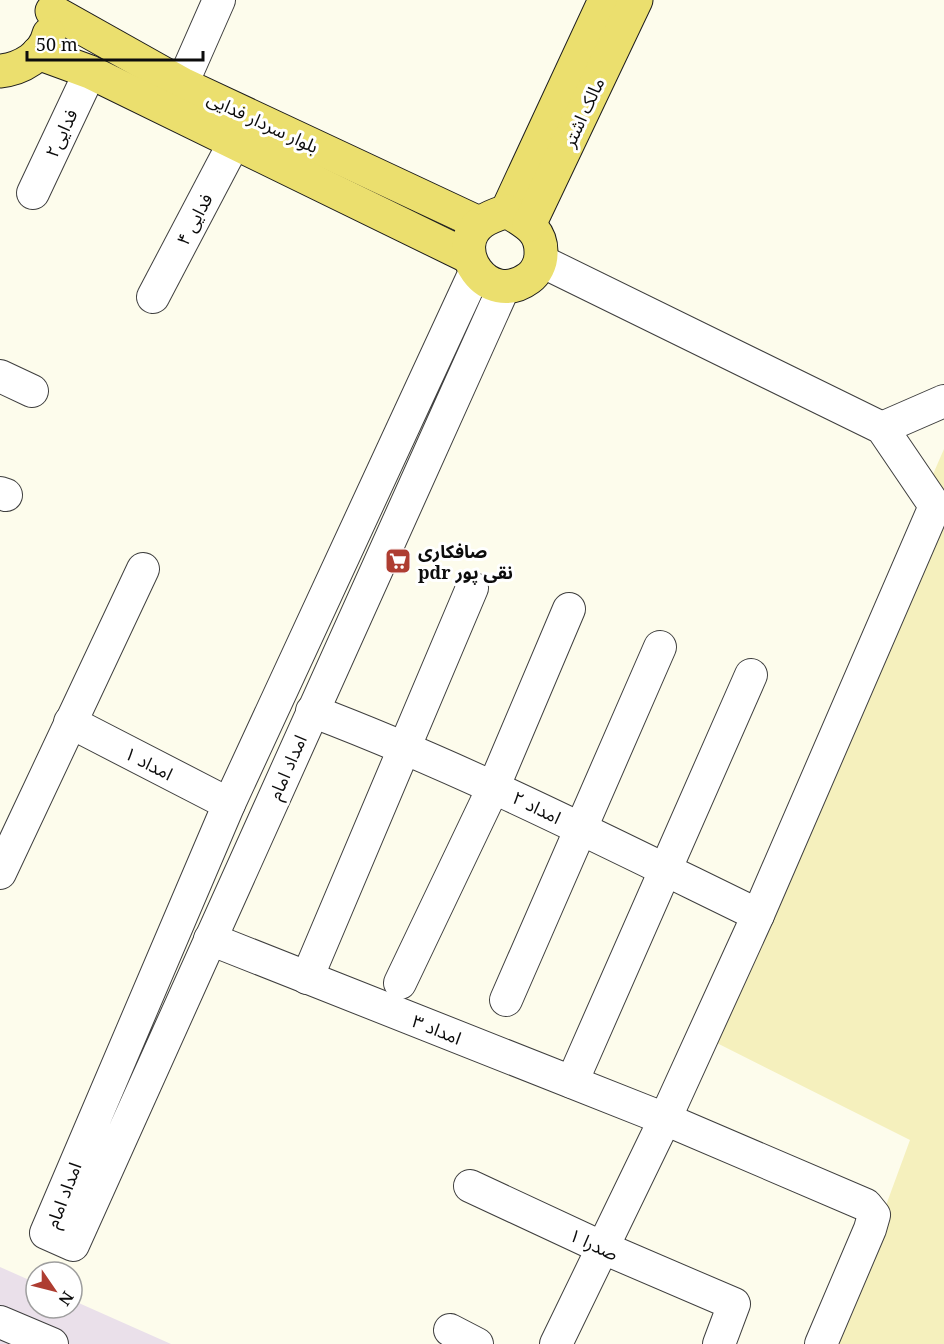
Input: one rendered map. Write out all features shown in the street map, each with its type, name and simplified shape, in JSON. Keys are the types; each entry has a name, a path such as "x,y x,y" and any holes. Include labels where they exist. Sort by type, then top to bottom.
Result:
{"main road":[{"name":"مالک اشتر","path":"505,220 605,0"},
{"name":"مالک اشتر","path":"505,220 636,0"},
{"name":"بلوار سردار فدایی","path":"50,6 182,84 505,220"},
{"path":"0,71 25,64 38,53 48,39 50,6"},
{"name":"بلوار سردار فدایی","path":"38,53 90,72 235,141 483,272"},
{"path":"505,220 535,229 542,244 541,261 533,275 520,285 483,272 470,241 505,220"}],"street":[{"path":"182,84 219,0"},
{"name":"فدایی۲","path":"33,194 90,72"},
{"name":"فدایی ۴","path":"153,297 235,141"},
{"path":"541,261 882,428 939,512 665,1119 556,1344"},
{"name":"امداد امام","path":"483,272 312,711 73,1245 45,1233 229,804 483,272"},
{"path":"0,376 32,391"},
{"path":"882,428 944,401"},
{"path":"3,854 70,722 142,569"},
{"path":"307,978 472,588"},
{"path":"400,982 494,786 569,609"},
{"path":"506,1000 660,647"},
{"path":"572,1082 751,675"},
{"name":"امداد ۲","path":"312,711 406,747 494,786 758,915"},
{"name":"امداد ۱","path":"70,722 229,804"},
{"name":"امداد ۳","path":"210,939 665,1119 866,1205 874,1215 821,1344"},
{"name":"صدرا ۱","path":"470,1186 601,1247 734,1304 719,1344"},
{"path":"0,1323 52,1344"}],"shaded area":[{"path":"0,1267 24,1278 24,1320 84,1320 84,1305 171,1344 0,1344"}],"sand":[{"path":"944,449 944,1344 835,1344 910,1140 691,1030"}],"place":[{"name":"صافکاری pdr نقی پور","path":"398,561"}]}
